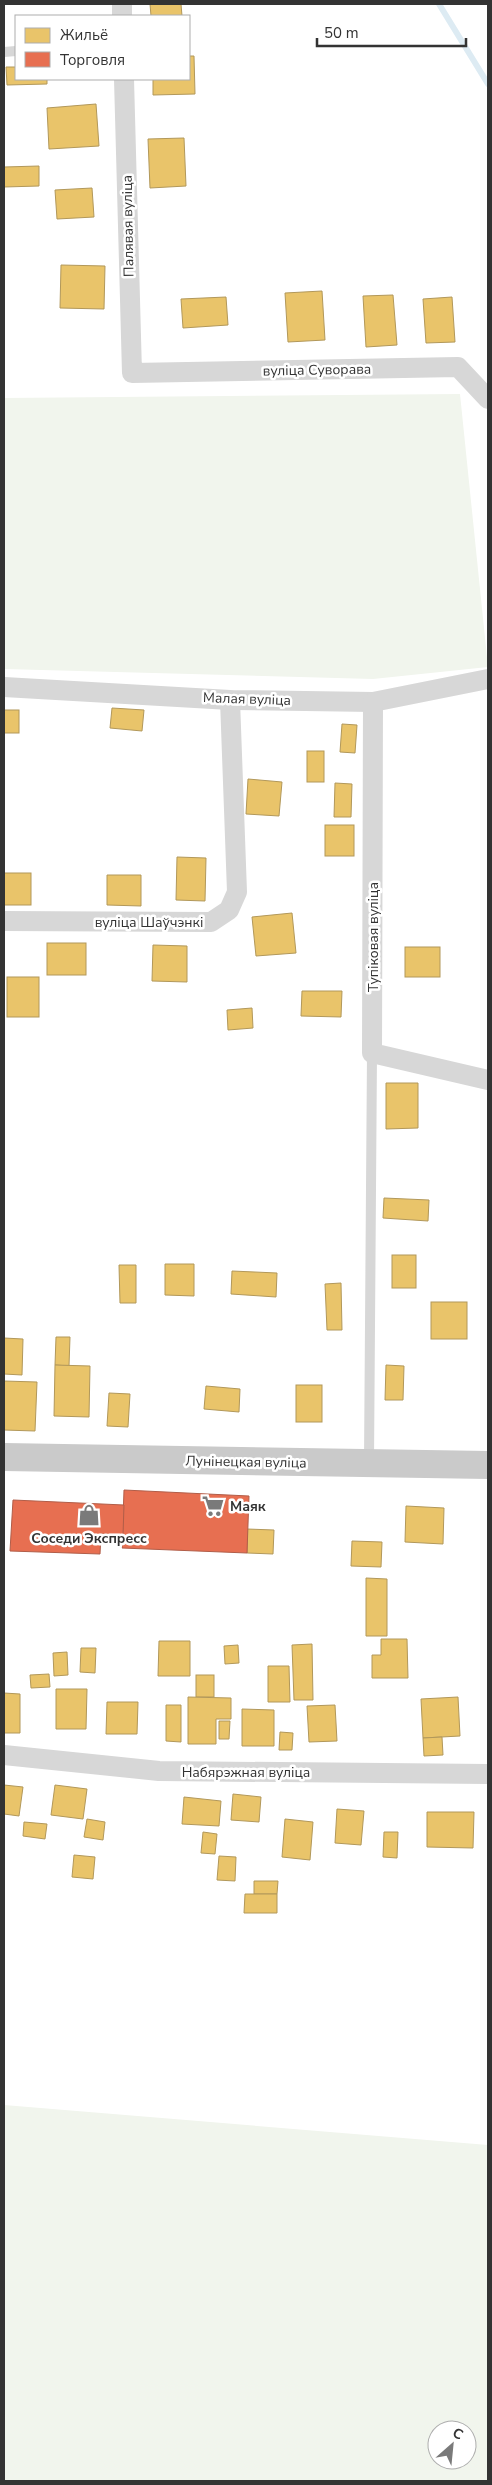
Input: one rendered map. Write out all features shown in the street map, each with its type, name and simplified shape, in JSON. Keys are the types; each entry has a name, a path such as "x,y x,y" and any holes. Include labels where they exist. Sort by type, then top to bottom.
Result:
{"main road":[{"name":"Лунінецкая вуліца","path":"4,1456 488,1465"}],"street":[{"name":"Палявая вуліца","path":"124,80 132,373"},
{"name":"вуліца Суворава","path":"132,373 458,367 488,399"},
{"name":"Малая вуліца","path":"4,687 230,700 373,702 488,679"},
{"name":"вуліца Шаўчэнкі","path":"4,921 211,922 229,910 237,892 230,700"},
{"name":"Тупіковая вуліца","path":"372,1053 373,702"},
{"path":"372,1053 488,1080"},
{"name":"Набярэжная вуліца","path":"4,1755 159,1771 488,1774"}],"lane":[{"path":"370,1464 372,1053"}],"shaded area":[{"path":"460,394 488,667 373,679 4,669 4,398"},
{"path":"4,2105 488,2145 488,2481 4,2481"}],"building: Жильё":[{"path":"150,4 181,4 182,15 151,15"},
{"path":"190,56 194,56 195,94 153,95 153,80 190,80"},
{"path":"6,67 15,67 15,80 47,80 47,84 7,85"},
{"path":"96,104 99,146 49,149 47,108"},
{"path":"184,138 186,186 150,188 148,139"},
{"path":"39,166 39,186 4,187 4,167"},
{"path":"92,188 94,217 57,219 55,190"},
{"path":"61,265 105,266 104,309 60,308"},
{"path":"322,291 325,340 288,342 285,293"},
{"path":"393,295 397,345 366,347 363,296"},
{"path":"226,297 228,325 183,328 181,299"},
{"path":"452,297 455,342 426,343 423,299"},
{"path":"112,708 144,710 142,731 110,728"},
{"path":"4,710 19,710 19,733 4,733"},
{"path":"342,724 357,725 355,753 340,752"},
{"path":"307,751 324,751 324,782 307,782"},
{"path":"248,779 282,782 279,816 246,814"},
{"path":"335,783 352,784 351,817 334,817"},
{"path":"325,825 354,825 354,856 325,856"},
{"path":"177,857 206,858 205,901 176,900"},
{"path":"4,873 31,873 31,905 4,905"},
{"path":"107,875 141,875 141,906 107,905"},
{"path":"292,913 296,953 256,956 252,917"},
{"path":"47,943 86,943 86,975 47,975"},
{"path":"153,945 187,946 187,982 152,981"},
{"path":"405,947 440,947 440,977 405,977"},
{"path":"7,977 39,977 39,1017 7,1017"},
{"path":"302,991 342,991 341,1017 301,1016"},
{"path":"252,1008 253,1028 228,1030 227,1010"},
{"path":"386,1083 418,1083 418,1128 386,1129"},
{"path":"384,1198 429,1200 428,1221 383,1218"},
{"path":"392,1255 416,1255 416,1288 392,1288"},
{"path":"165,1264 194,1264 194,1296 165,1295"},
{"path":"119,1265 136,1265 136,1303 120,1303"},
{"path":"232,1271 277,1273 276,1297 231,1294"},
{"path":"341,1283 342,1330 327,1330 325,1284"},
{"path":"431,1302 467,1302 467,1339 431,1339"},
{"path":"56,1337 70,1337 69,1366 55,1365"},
{"path":"4,1338 23,1339 22,1375 4,1374"},
{"path":"55,1365 90,1366 89,1417 54,1416"},
{"path":"386,1365 404,1366 403,1400 385,1400"},
{"path":"4,1381 37,1382 35,1431 4,1430"},
{"path":"296,1385 322,1385 322,1422 296,1422"},
{"path":"206,1386 240,1389 239,1412 204,1409"},
{"path":"109,1393 130,1394 128,1427 107,1426"},
{"path":"406,1506 444,1508 443,1544 405,1542"},
{"path":"247,1529 274,1530 273,1554 247,1553"},
{"path":"352,1541 382,1542 381,1567 351,1566"},
{"path":"366,1578 387,1579 387,1636 366,1636"},
{"path":"381,1639 407,1639 408,1678 372,1678 372,1655 381,1655"},
{"path":"159,1641 190,1641 190,1676 158,1676"},
{"path":"312,1644 313,1700 294,1700 292,1645"},
{"path":"238,1645 239,1663 225,1664 224,1646"},
{"path":"81,1648 96,1648 95,1673 80,1672"},
{"path":"67,1652 68,1675 54,1676 53,1653"},
{"path":"268,1666 289,1666 290,1702 268,1702"},
{"path":"49,1674 50,1687 31,1688 30,1675"},
{"path":"196,1675 214,1675 214,1697 196,1697"},
{"path":"56,1689 87,1689 86,1729 56,1729"},
{"path":"4,1693 20,1694 20,1733 4,1733"},
{"path":"188,1697 231,1698 231,1719 216,1719 216,1744 188,1744"},
{"path":"458,1697 460,1736 423,1738 421,1699"},
{"path":"107,1702 138,1702 137,1734 106,1734"},
{"path":"166,1705 181,1705 181,1742 166,1741"},
{"path":"335,1705 337,1741 309,1742 307,1706"},
{"path":"242,1709 274,1710 274,1746 242,1746"},
{"path":"219,1721 230,1721 229,1739 219,1739"},
{"path":"280,1732 293,1733 292,1750 279,1750"},
{"path":"442,1737 443,1755 424,1756 423,1738"},
{"path":"4,1785 23,1787 19,1816 4,1814"},
{"path":"55,1785 87,1789 83,1819 51,1815"},
{"path":"233,1794 261,1797 259,1822 231,1820"},
{"path":"184,1797 221,1801 219,1826 182,1824"},
{"path":"337,1809 364,1811 361,1845 335,1843"},
{"path":"427,1812 474,1812 473,1848 427,1847"},
{"path":"87,1819 105,1822 103,1840 84,1837"},
{"path":"285,1819 313,1822 310,1860 282,1857"},
{"path":"24,1822 47,1824 45,1839 23,1836"},
{"path":"203,1832 217,1834 215,1854 201,1853"},
{"path":"384,1832 398,1832 397,1858 383,1857"},
{"path":"74,1855 95,1857 93,1879 72,1877"},
{"path":"219,1856 236,1857 235,1881 217,1880"},
{"path":"254,1881 278,1881 277,1894 254,1894"},
{"path":"245,1894 277,1894 277,1913 244,1913"}],"building: Торговля":[{"path":"124,1490 249,1496 247,1553 122,1548"},
{"path":"13,1500 124,1505 123,1535 101,1534 100,1554 10,1551"}],"waterway":[{"path":"439,4 488,84"}],"place":[{"name":"Маяк","path":"213,1506"},
{"name":"Соседи Экспресс","path":"89,1515"}]}
